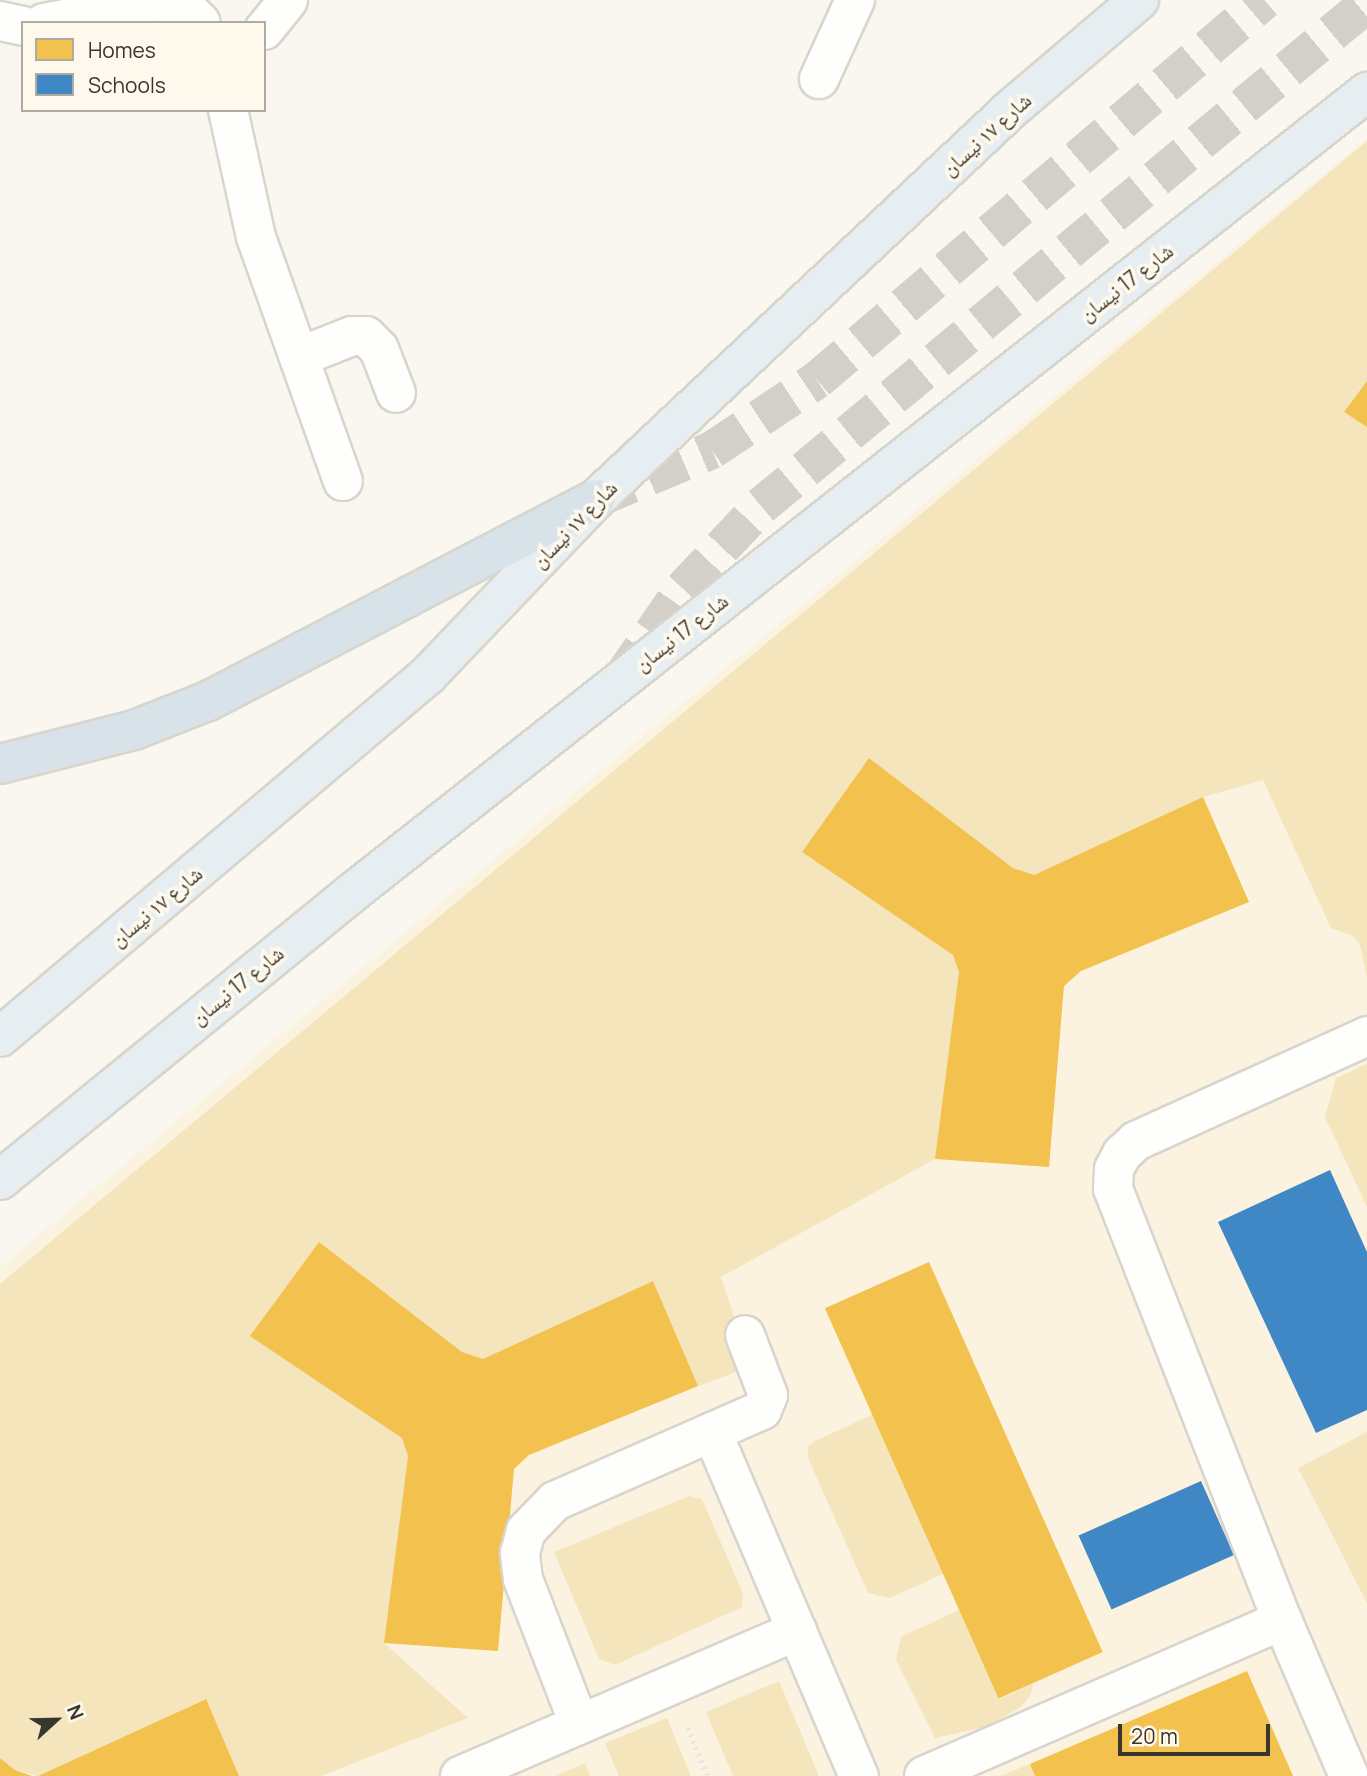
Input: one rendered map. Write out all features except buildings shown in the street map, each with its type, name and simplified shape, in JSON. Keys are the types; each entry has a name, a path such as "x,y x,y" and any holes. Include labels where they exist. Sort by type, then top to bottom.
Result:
{"highway":[{"path":"0,764 134,730 208,701 280,668 417,590 596,499"}],"main road":[{"name":"شارع ١٧ نيسان","path":"0,1037 428,675 596,499 1011,109 1139,0"},
{"name":"شارع 17 نيسان","path":"0,1180 353,892 1367,92"}],"street":[{"path":"266,28 288,0"},
{"path":"819,79 855,0"},
{"path":"54,21 159,1 188,10 199,21"},
{"path":"0,21 21,26"},
{"path":"228,112 256,237 343,481"},
{"path":"299,358 352,336 366,336 379,349 396,393"},
{"path":"1349,1776 1282,1620 1113,1189 1114,1170 1122,1154 1136,1141 1367,1036"},
{"path":"578,1721 523,1579 520,1553 526,1531 555,1502 762,1410 768,1395 745,1335"},
{"path":"712,1432 859,1776"},
{"path":"924,1776 1282,1620"},
{"path":"460,1776 578,1721 797,1631"}],"shaded area":[{"path":"1367,138 1367,1776 0,1776 0,1267"},
{"path":"1367,141 1367,381 1344,412 1367,427 1367,978 1360,945 1353,936 1331,928 1263,780 1203,797 1034,875 1013,868 869,758 802,852 953,955 959,972 935,1159 721,1277 751,1367 698,1386 653,1281 483,1359 462,1352 319,1242 251,1335 402,1438 408,1456 384,1643 468,1718 321,1776 239,1776 205,1699 38,1776 15,1770 0,1758 0,1284"},
{"path":"1367,1064 1367,1207 1325,1117 1336,1078"},
{"path":"874,1414 945,1573 890,1598 868,1593 808,1458 808,1447 813,1442"},
{"path":"1367,1432 1367,1603 1298,1468"},
{"path":"689,1496 702,1499 743,1594 742,1607 615,1665 599,1659 554,1552"},
{"path":"959,1610 1000,1699 1033,1684 1031,1694 1021,1707 985,1727 935,1738 896,1660 901,1637"},
{"path":"779,1681 819,1776 733,1776 706,1712"},
{"path":"667,1718 691,1776 619,1776 605,1743"},
{"path":"585,1763 590,1776 556,1776"},
{"path":"1030,1764 1035,1776 1000,1776"}],"tunnel":[{"path":"596,499 712,450 817,380 1265,0"},
{"path":"620,680 683,589 761,506 1367,4"}]}
